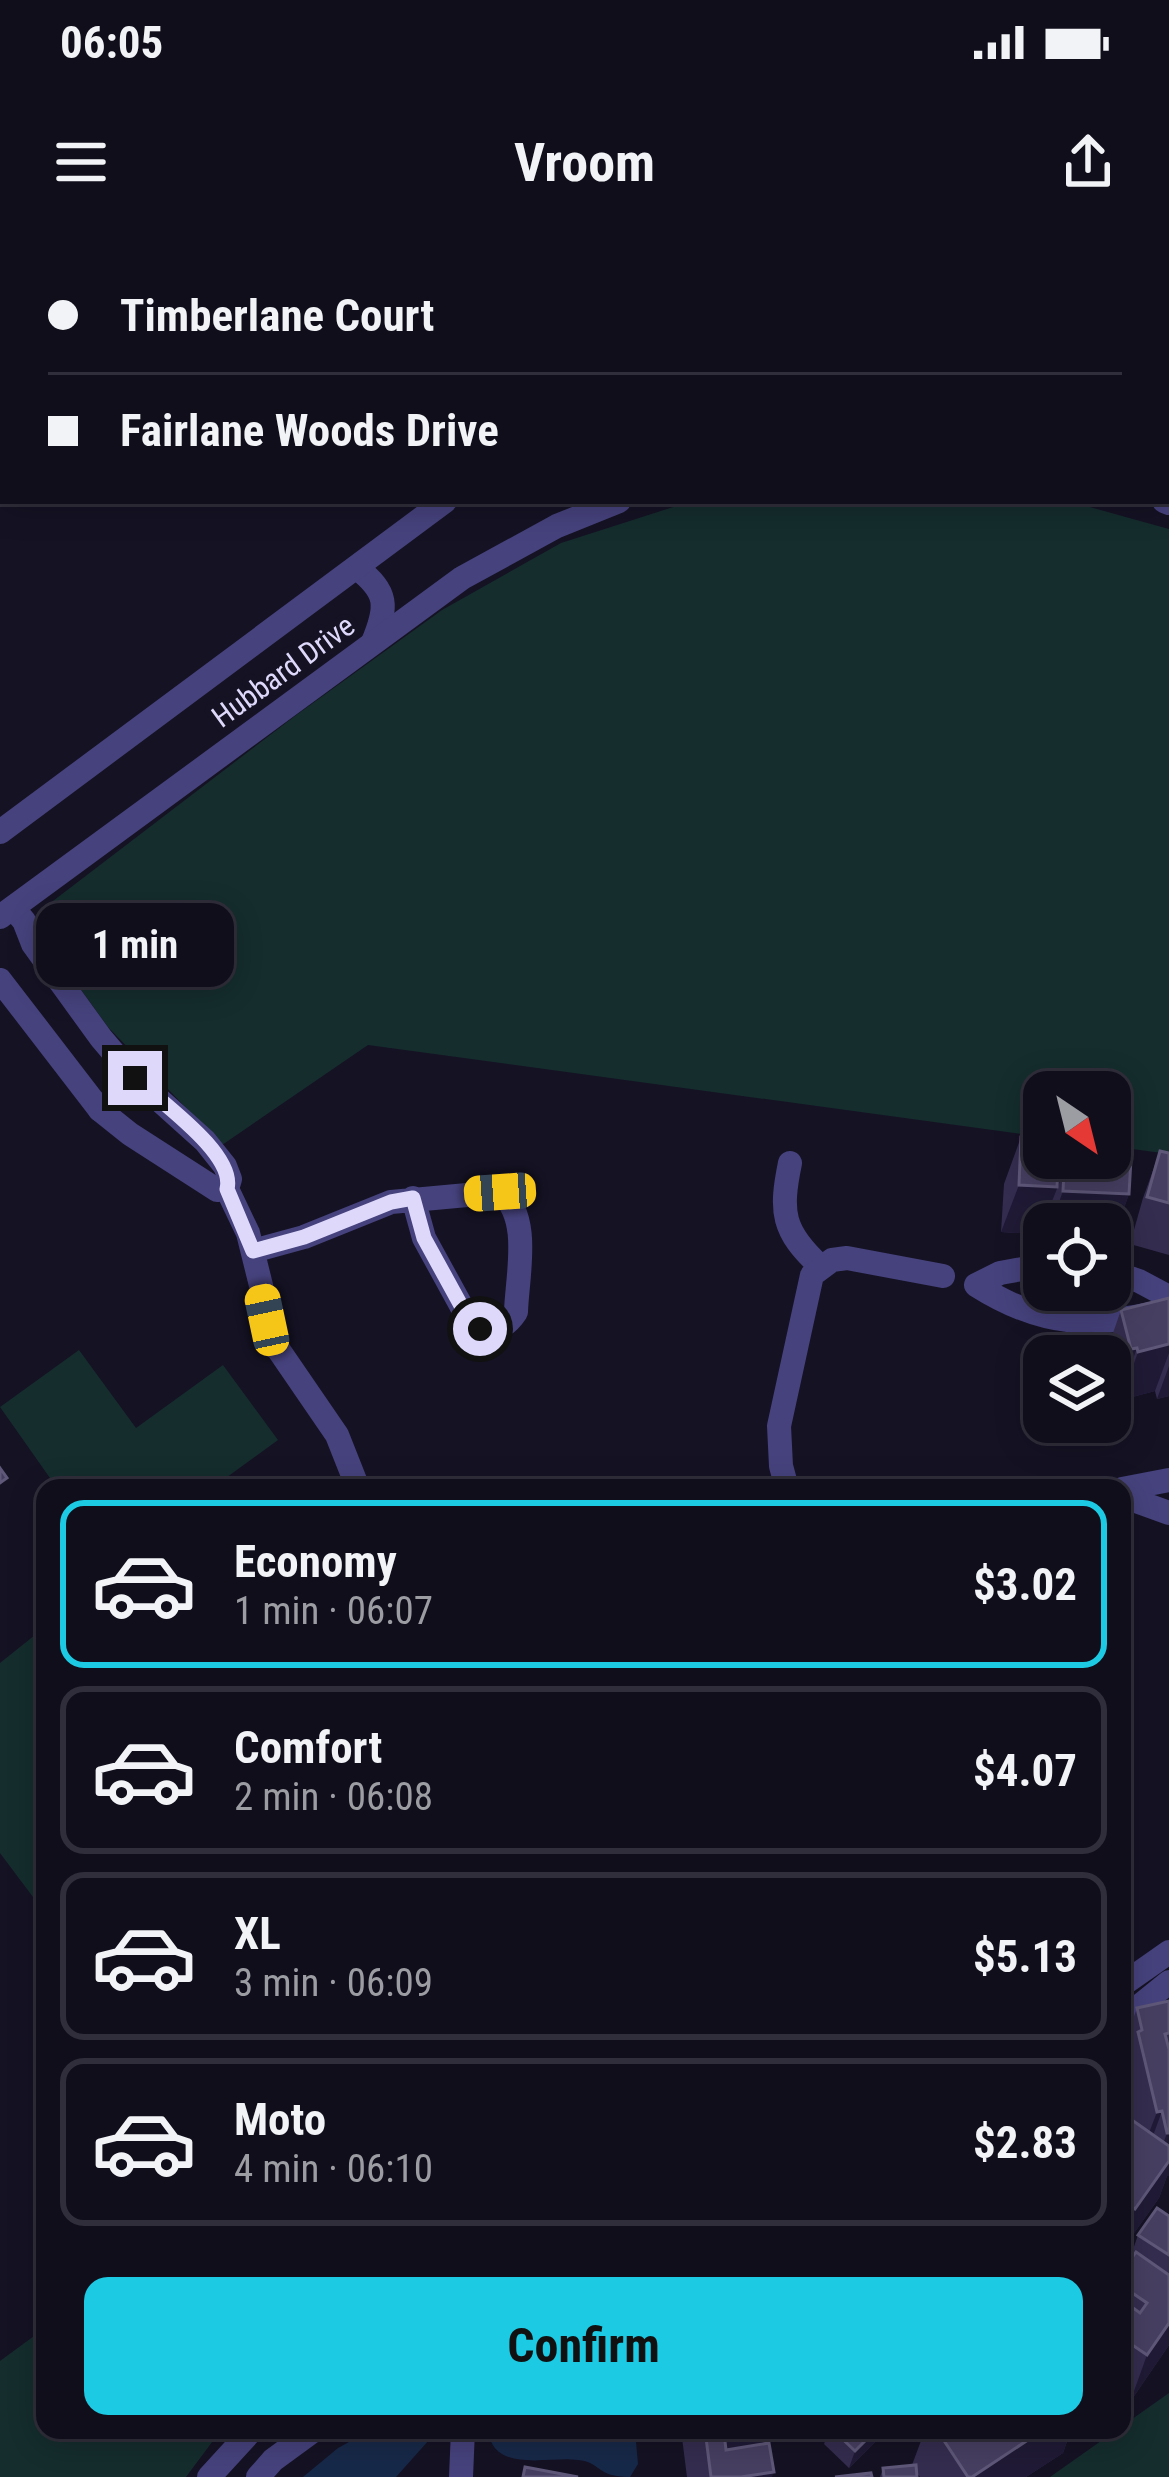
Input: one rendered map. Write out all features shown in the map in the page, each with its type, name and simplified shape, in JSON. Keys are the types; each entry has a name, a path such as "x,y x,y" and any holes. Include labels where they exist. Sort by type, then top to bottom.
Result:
{"street":[{"name":"Hubbard Drive","path":"0,832 441,504"},
{"name":"Hubbard Drive","path":"6,913 462,578 557,526 612,504"},
{"path":"357,568 377,584 383,596 373,642"},
{"path":"6,913 24,921 32,944 135,1078 214,1151 230,1179 227,1189 253,1251 276,1346 337,1435 354,1479"},
{"path":"0,980 100,1110 130,1135 217,1190 227,1189"},
{"path":"100,1110 135,1078"},
{"path":"130,1135 159,1101"},
{"path":"790,1163 782,1202 785,1217 801,1249 820,1267"},
{"path":"253,1251 304,1237 391,1202 413,1198 500,1192 510,1200 519,1225 516,1312 509,1323 496,1330 480,1329 469,1320 424,1238 413,1198"},
{"path":"785,1479 779,1426 806,1288 820,1267 847,1258 943,1276"},
{"path":"1023,1269 976,1285 1023,1309"},
{"path":"1131,1281 1169,1298"},
{"path":"1026,1311 1079,1323 1106,1323 1169,1310"},
{"path":"1131,1490 1169,1480"},
{"path":"1131,1496 1169,1513"},
{"path":"1131,1979 1169,1952"},
{"path":"1131,2013 1169,1982"},
{"path":"208,2477 243,2439"},
{"path":"258,2477 302,2439"},
{"path":"461,2477 463,2439"}],"green space":[{"path":"683,504 1079,504 1169,529 1169,1154 1131,1149 1131,1071 1023,1071 1023,1134 368,1045 222,1145 108,1027 38,930 49,904 442,610 561,543"},
{"path":"79,1350 136,1428 223,1365 278,1440 224,1479 51,1479 0,1407"},
{"path":"36,1634 36,1901 0,1853 0,1663"},
{"path":"36,2335 36,2439 214,2439 186,2477 0,2477 0,2361"},
{"path":"1169,2393 1169,2477 1050,2477 1104,2439 1131,2439 1131,2420"}],"water":[{"path":"354,2439 430,2439 396,2477 303,2477"},
{"path":"491,2439 636,2439 638,2464 630,2477 611,2475 578,2460 511,2458"}],"building":[{"path":"1023,1137 1023,1179 1057,1179 1057,1187 1019,1185"},
{"path":"1160,1151 1169,1153 1169,1203 1147,1197"},
{"path":"1064,1179 1130,1179 1129,1194 1063,1191"},
{"path":"1169,1298 1169,1344 1138,1352 1131,1349 1121,1311"},
{"path":"1169,2001 1167,2133 1162,2111 1157,2112 1137,2008"},
{"path":"1131,2119 1169,2146 1169,2161 1135,2209 1131,2206"},
{"path":"1157,2208 1169,2216 1169,2255 1138,2235"},
{"path":"1136,2252 1169,2275 1169,2323 1147,2355 1131,2344 1131,2306 1140,2313 1147,2303 1131,2292 1131,2259"},
{"path":"706,2439 725,2439 726,2450 769,2443 774,2472 711,2477"},
{"path":"842,2439 867,2439 855,2451"},
{"path":"943,2439 1029,2439 972,2477"},
{"path":"916,2465 917,2477 884,2477 883,2468"},
{"path":"525,2467 578,2477 523,2477"}],"route":[{"path":"135,1078 205,1141 225,1166 230,1179 227,1189 253,1251 413,1198 424,1238 469,1320 480,1329"}]}
